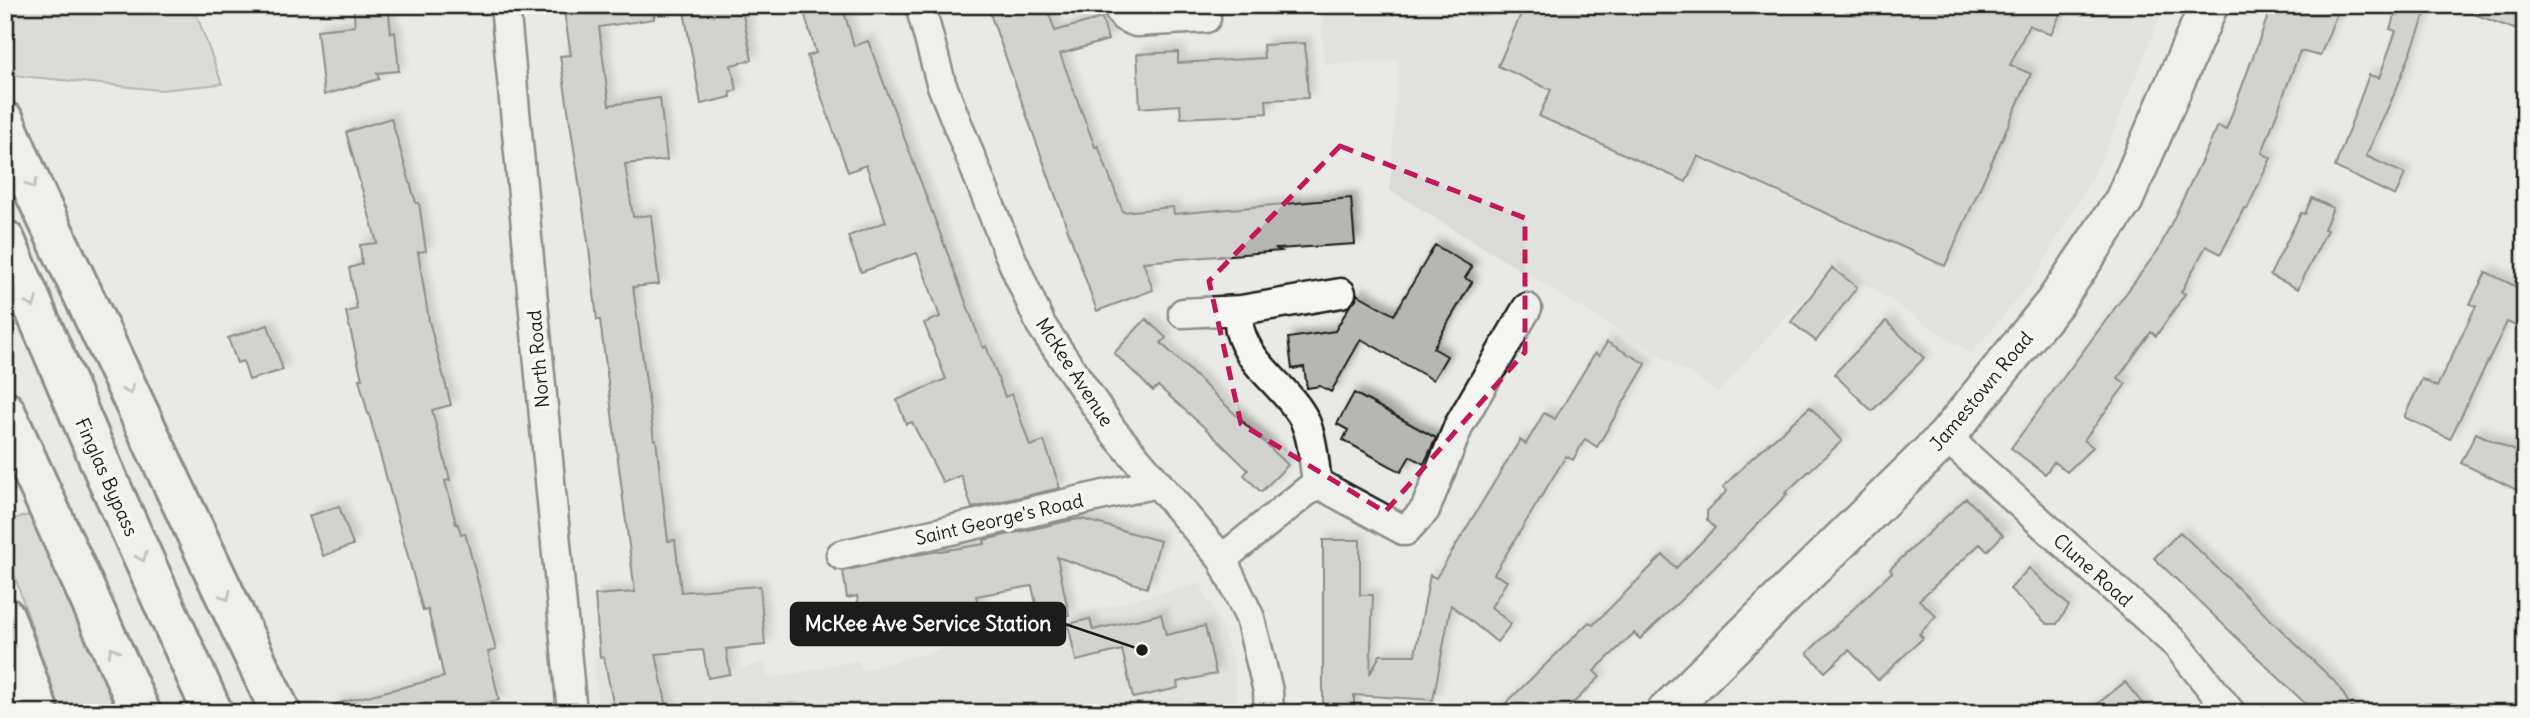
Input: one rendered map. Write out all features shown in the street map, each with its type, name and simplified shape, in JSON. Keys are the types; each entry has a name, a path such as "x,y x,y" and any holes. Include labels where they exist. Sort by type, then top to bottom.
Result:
{"main road":[{"path":"5,122 35,193 281,713"},
{"name":"Finglas Bypass","path":"5,240 107,478 213,713"},
{"path":"5,411 141,713"},
{"path":"5,617 39,713"}],"street":[{"name":"North Road","path":"505,5 572,713"},
{"name":"McKee Avenue","path":"920,5 941,83 1041,325 1113,431 1222,559 1250,618 1268,691 1269,713"},
{"path":"1116,5 1124,18 1136,22 1207,22"},
{"name":"Jamestown Road","path":"1665,713 1946,437 2055,302 2124,200 2209,5"},
{"path":"1183,313 1241,310 1341,293"},
{"path":"1317,483 1405,531 1425,510 1459,425 1527,308"},
{"path":"1241,310 1239,329 1249,352 1288,396 1303,418 1311,437 1317,483"},
{"name":"Clune Road","path":"1946,437 2177,645 2231,713"},
{"name":"Saint George's Road","path":"841,555 1157,483"},
{"path":"1222,559 1317,483"}],"highlighted area":[{"path":"1340,146 1525,218 1525,352 1385,512 1241,424 1209,281"}],"shaded area":[{"path":"5,5 193,5 222,84 160,90 12,75 5,69"},
{"path":"1321,5 2165,5 2101,162 2035,278 1971,354 1834,263 1719,392 1390,190 1398,59 1324,65"},
{"path":"34,514 125,713 61,713 5,547 5,521"},
{"path":"1200,583 1222,627 1234,663 1238,713 598,713 594,659 679,651 701,653 708,681 764,661 768,676 777,677 859,660 862,670"}],"building":[{"path":"353,5 388,5 391,33 395,32 399,71 377,73 379,79 324,95 317,30 355,26"},
{"path":"563,5 653,5 654,19 599,27 609,105 660,98 667,160 625,164 633,217 651,215 659,284 633,287 668,541 675,540 681,592 760,586 765,645 726,649 730,674 708,678 703,650 656,654 668,713 615,713 604,657 600,658 595,595 635,592 600,320 597,320 560,56 571,55"},
{"path":"715,5 741,5 752,60 731,65 737,90 730,92 731,97 701,104 684,11"},
{"path":"802,5 842,5 854,46 868,41 983,348 986,346 1005,397 1012,394 1030,446 1044,441 1060,488 972,508 961,475 943,483 912,422 906,424 897,400 946,379 924,323 940,317 917,253 861,272 848,236 886,222 866,165 848,172 807,56 816,53"},
{"path":"987,5 1046,5 1055,31 1102,18 1108,40 1060,54 1123,212 1173,207 1174,214 1351,198 1355,244 1143,262 1153,290 1097,311"},
{"path":"1525,5 2064,5 2051,35 2029,25 2010,65 2031,74 1945,266 1698,156 1686,182 1539,116 1551,90 1498,66"},
{"path":"2272,5 2340,5 2320,56 2300,51 2262,153 2271,158 2247,209 2244,208 2221,254 2206,246 2181,292 2185,294 2156,336 2151,332 2118,378 2126,384 2084,440 2093,447 2067,472 2054,462 2045,474 2011,448 2159,249 2218,126 2226,130"},
{"path":"2399,5 2429,5 2396,90 2366,156 2405,174 2395,196 2335,167 2369,75 2379,78 2396,31 2390,29"},
{"path":"2458,5 2525,5 2525,33 2458,8"},
{"path":"1305,43 1308,98 1266,100 1267,113 1224,116 1181,118 1180,105 1140,108 1137,54 1178,52 1178,63 1264,58 1263,45"},
{"path":"391,118 416,203 419,203 426,251 418,252 429,321 451,405 432,410 450,480 445,481 456,524 461,534 465,533 496,650 488,652 499,700 437,713 336,713 335,704 444,677 428,610 423,611 368,414 346,312 357,309 349,268 362,264 360,245 377,243 346,132"},
{"path":"2312,198 2333,208 2324,229 2327,230 2298,289 2270,275 2301,213 2305,214"},
{"path":"1435,245 1472,267 1465,278 1472,282 1433,348 1447,356 1433,380 1361,339 1331,392 1320,386 1307,388 1304,367 1292,369 1288,338 1335,331 1357,294 1394,315"},
{"path":"1832,268 1857,287 1816,341 1791,322"},
{"path":"2486,272 2525,291 2525,330 2507,322 2450,439 2404,417 2422,379 2437,387 2476,306 2470,304"},
{"path":"1146,319 1166,338 1161,343 1288,465 1261,492 1244,475 1248,470 1206,429 1158,386 1153,391 1114,353"},
{"path":"1886,321 1924,358 1872,411 1834,374"},
{"path":"268,325 283,370 249,380 243,361 237,363 228,338"},
{"path":"1607,342 1646,364 1597,447 1585,439 1573,460 1566,456 1494,574 1507,581 1491,607 1511,624 1497,642 1451,605 1433,700 1354,695 1354,713 1323,713 1323,540 1360,540 1360,595 1373,595 1370,674 1380,655 1415,655 1430,575 1436,578 1520,440 1526,444 1544,413 1555,419 1595,353 1599,356"},
{"path":"1354,393 1436,438 1424,464 1410,456 1401,472 1343,440 1348,430 1337,424"},
{"path":"1810,407 1842,441 1785,493 1787,494 1711,571 1640,639 1634,633 1594,671 1600,677 1563,713 1496,713 1589,622 1593,625 1663,555 1676,568 1715,528 1707,520 1707,511 1727,491 1723,487"},
{"path":"2476,433 2525,456 2525,494 2461,463"},
{"path":"1966,498 2003,535 1987,551 1980,544 1919,600 1936,616 1919,634 1923,638 1878,680 1849,650 1825,672 1807,653 1892,572 1890,569"},
{"path":"339,506 353,545 323,556 309,516"},
{"path":"1082,519 1160,541 1147,588 1057,557 1069,615 1040,622 1032,586 976,596 986,633 954,642 952,634 947,635 942,606 861,621 857,596 847,598 843,571 909,556 985,544 984,540"},
{"path":"2180,532 2337,684 2355,713 2315,713 2154,558"},
{"path":"2029,568 2069,606 2057,624 2047,624 2010,589"},
{"path":"1161,614 1166,635 1205,626 1216,674 1177,682 1178,688 1133,698 1122,650 1076,661 1068,624 1090,619 1093,630"},
{"path":"2125,682 2150,713 2086,713"}],"place":[{"name":"McKee Ave Service Station","path":"1142,650"}]}
